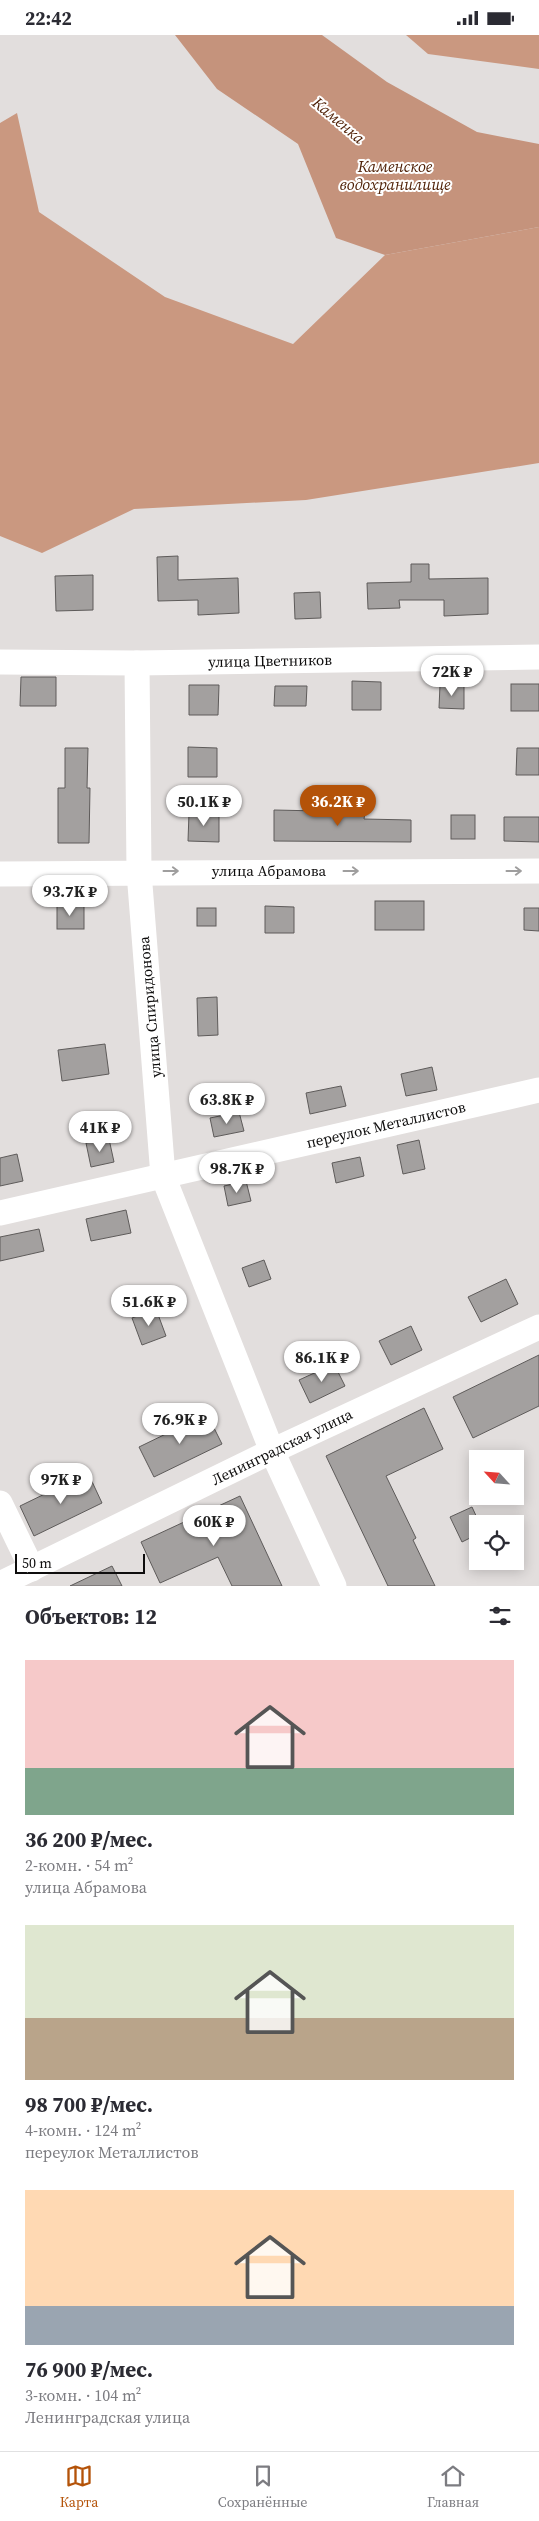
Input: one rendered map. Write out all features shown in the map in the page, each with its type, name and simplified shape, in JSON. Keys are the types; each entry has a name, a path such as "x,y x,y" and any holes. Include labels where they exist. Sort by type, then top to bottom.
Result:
{"street":[{"name":"улица Цветников","path":"0,662 137,663 539,657"},
{"name":"улица Спиридонова","path":"137,663 139,871 163,1176 272,1451 334,1586"},
{"name":"улица Абрамова","path":"0,874 139,871 539,871"},
{"name":"переулок Металлистов","path":"0,1213 539,1090"},
{"name":"Ленинградская улица","path":"0,1584 272,1451 539,1327"},
{"path":"0,1503 32,1569"}],"shaded area":[{"path":"406,35 539,35 539,69 428,54"},
{"path":"17,113 39,212 165,297 293,344 385,255 539,227 539,463 306,500 134,509 42,553 0,536 0,123"}],"water":[{"name":"Каменское водохранилище","path":"175,35 322,35 387,82 477,132 539,144 539,227 385,255 336,238 298,144 217,89"}],"building":[{"path":"178,556 178,580 238,578 239,613 198,615 198,600 158,601 157,557"},
{"path":"411,564 429,564 429,579 488,578 488,614 444,616 444,600 399,600 400,608 368,609 367,583 411,582"},
{"path":"93,575 93,610 56,611 55,576"},
{"path":"320,592 321,618 295,619 294,593"},
{"path":"21,677 56,677 56,706 20,706"},
{"path":"352,681 381,682 381,710 352,710"},
{"path":"511,684 539,684 539,711 511,711"},
{"path":"189,685 219,685 218,715 189,715"},
{"path":"440,685 464,686 464,709 439,708"},
{"path":"275,686 307,686 306,706 274,706"},
{"path":"188,747 217,748 217,777 188,777"},
{"path":"65,748 88,748 87,788 90,788 89,843 58,843 58,788 65,788"},
{"path":"517,748 539,748 539,775 516,775"},
{"path":"274,810 365,812 364,819 411,820 411,842 274,841"},
{"path":"189,813 219,813 219,842 188,841"},
{"path":"451,815 475,815 475,839 451,839"},
{"path":"504,817 539,817 539,842 504,841"},
{"path":"375,901 424,901 424,930 375,930"},
{"path":"57,905 84,905 84,929 57,929"},
{"path":"265,906 294,907 294,933 265,933"},
{"path":"197,908 216,908 216,926 197,926"},
{"path":"524,908 539,908 539,931 524,930"},
{"path":"217,997 218,1035 198,1036 197,998"},
{"path":"105,1044 109,1074 62,1081 58,1050"},
{"path":"432,1067 437,1090 406,1096 401,1074"},
{"path":"341,1086 346,1106 310,1114 306,1093"},
{"path":"239,1112 244,1131 214,1137 210,1118"},
{"path":"109,1139 114,1162 91,1167 86,1143"},
{"path":"419,1140 425,1169 403,1174 397,1145"},
{"path":"17,1154 23,1181 0,1186 0,1158"},
{"path":"360,1157 364,1176 336,1183 332,1163"},
{"path":"246,1181 251,1201 228,1206 224,1186"},
{"path":"126,1210 131,1233 91,1241 86,1219"},
{"path":"39,1229 44,1251 0,1261 0,1237"},
{"path":"264,1260 271,1279 249,1287 242,1268"},
{"path":"506,1279 518,1304 481,1322 468,1297"},
{"path":"156,1309 166,1336 142,1345 132,1318"},
{"path":"411,1326 422,1350 391,1365 379,1341"},
{"path":"539,1355 539,1406 473,1438 453,1397"},
{"path":"334,1364 345,1386 310,1403 299,1380"},
{"path":"424,1408 443,1449 386,1476 416,1538 413,1540 435,1586 388,1586 326,1456"},
{"path":"207,1414 222,1444 154,1477 139,1447"},
{"path":"88,1473 102,1503 34,1536 20,1506"},
{"path":"240,1496 282,1586 232,1586 218,1557 160,1583 141,1542"},
{"path":"472,1507 476,1515 469,1515 469,1538 462,1542 450,1517"},
{"path":"112,1566 122,1586 70,1586"}],"water label":[{"name":"Каменка","path":"339,120"}]}
